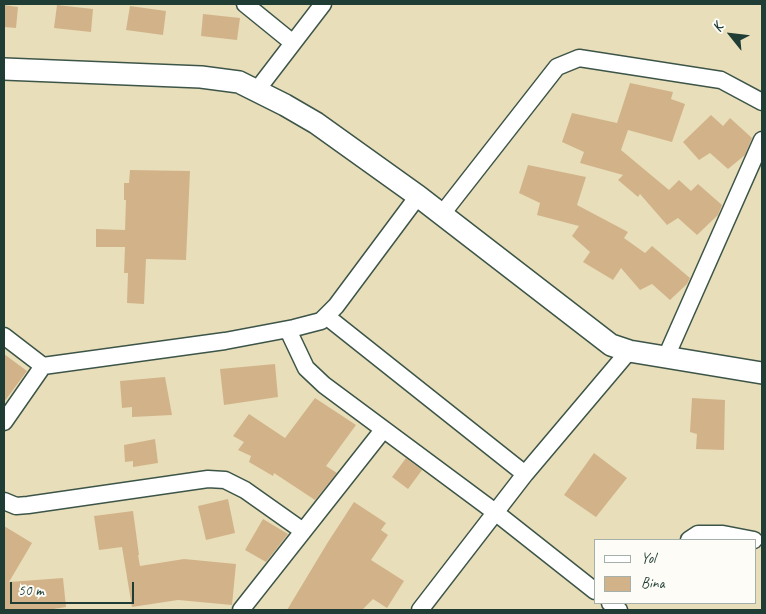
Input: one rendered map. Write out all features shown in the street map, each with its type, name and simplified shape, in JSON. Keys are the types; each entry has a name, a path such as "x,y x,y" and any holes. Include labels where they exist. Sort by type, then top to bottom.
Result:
{"street":[{"path":"245,4 293,43"},
{"path":"257,90 323,4"},
{"path":"442,214 557,67 579,58 721,80 762,102"},
{"path":"4,68 201,77 239,82 316,123 442,214 611,345 629,351 762,373"},
{"path":"666,357 762,140"},
{"path":"4,336 44,366 226,341 321,322 336,306 418,196"},
{"path":"326,316 526,474"},
{"path":"288,330 306,368 324,385 495,512 594,590"},
{"path":"420,610 495,512 629,351"},
{"path":"4,422 44,366"},
{"path":"241,610 384,430"},
{"path":"4,501 16,506 28,506 208,479 225,480 245,490 304,532"},
{"path":"690,539 698,534 723,534 749,539"}],"building":[{"path":"4,5 18,7 16,28 4,27"},
{"path":"57,5 93,9 91,32 54,28"},
{"path":"130,6 166,11 163,35 126,30"},
{"path":"203,14 240,18 237,40 201,36"},
{"path":"630,83 673,92 671,99 685,104 672,142 628,130 621,150 669,190 679,180 691,191 698,184 722,205 718,215 697,235 678,218 667,225 640,194 638,197 618,180 623,175 580,163 584,152 562,142 572,113 617,123"},
{"path":"711,115 723,126 730,118 752,138 745,155 728,169 710,153 699,160 683,142"},
{"path":"528,165 586,177 577,205 628,232 624,238 645,253 652,246 690,278 687,284 670,300 652,284 640,290 621,268 613,280 583,262 590,252 572,236 579,226 537,215 540,203 519,193"},
{"path":"130,170 190,171 186,260 146,259 144,304 127,303 128,273 124,273 125,247 96,247 96,229 125,230 126,200 124,200 124,183 129,183"},
{"path":"4,354 27,371 4,402"},
{"path":"275,364 278,397 224,405 220,369"},
{"path":"165,377 172,415 132,417 132,407 122,408 120,381"},
{"path":"315,398 356,425 326,466 337,473 315,500 274,473 273,476 249,462 251,456 238,450 244,442 233,436 249,414 285,438"},
{"path":"692,398 725,400 724,450 696,449 697,434 690,432"},
{"path":"155,439 158,463 133,467 133,461 125,462 124,445"},
{"path":"594,453 627,478 596,517 564,495"},
{"path":"406,458 422,470 408,489 392,477"},
{"path":"228,499 235,533 206,540 198,506"},
{"path":"354,502 386,523 381,530 388,535 371,560 404,581 387,608 373,599 362,610 287,610 328,542"},
{"path":"133,511 140,566 184,559 236,564 232,605 178,600 132,607 122,547 99,550 94,516"},
{"path":"263,519 288,534 266,562 245,550"},
{"path":"4,526 32,543 9,582 63,578 66,607 47,610 4,610"}]}
